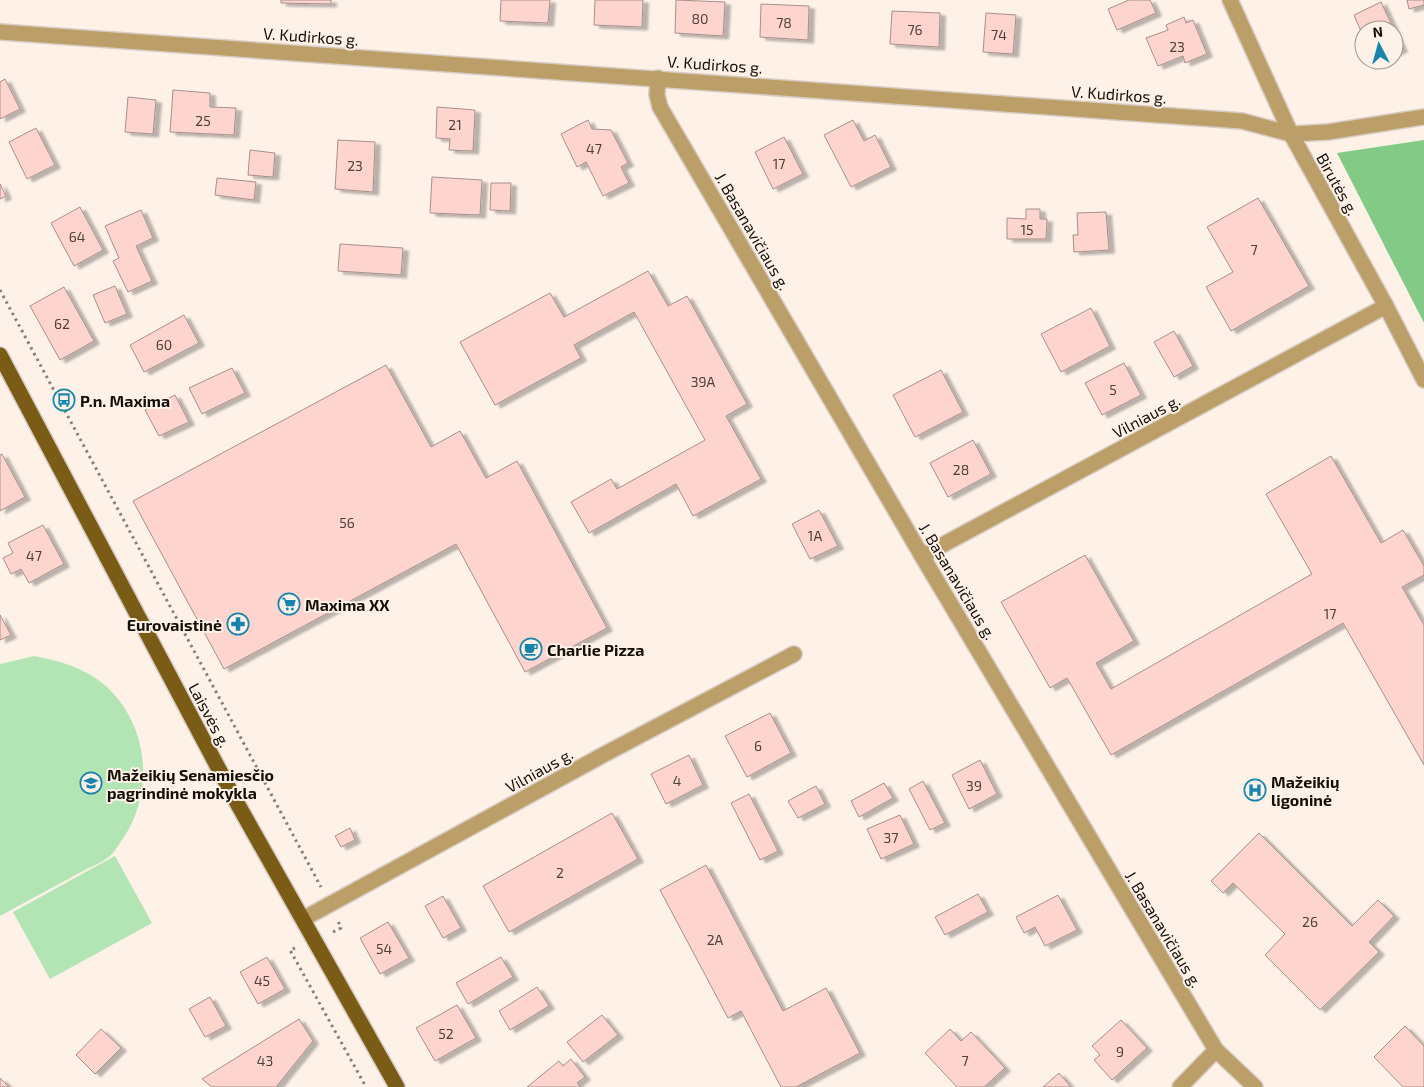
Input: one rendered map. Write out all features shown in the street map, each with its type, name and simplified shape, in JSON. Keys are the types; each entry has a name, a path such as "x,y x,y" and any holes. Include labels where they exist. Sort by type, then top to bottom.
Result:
{"main road":[{"name":"Laisvės g.","path":"0,355 232,794 397,1087"}],"street":[{"name":"Birutės g.","path":"1230,0 1290,134 1386,306 1424,380"},
{"name":"V. Kudirkos g.","path":"0,32 1242,121 1290,134 1328,132 1424,117"},
{"name":"J. Basanavičiaus g.","path":"658,78 657,95 660,107 922,556 1216,1050 1255,1087"},
{"name":"Vilniaus g.","path":"922,556 1386,306"},
{"name":"Vilniaus g.","path":"303,920 603,755 794,654"},
{"path":"1180,1087 1216,1050"}],"green space":[{"path":"1424,140 1424,323 1337,153"},
{"path":"34,656 82,670 99,680 121,703 132,721 139,740 143,761 143,781 133,821 122,840 108,858 0,916 0,664"},
{"path":"115,856 152,923 50,979 13,912"}],"building":[{"path":"281,0 331,0 331,4 281,3"},
{"path":"501,0 550,0 548,23 500,21"},
{"path":"595,0 643,0 642,27 594,25"},
{"path":"676,0 725,2 723,36 675,33"},
{"path":"1129,0 1150,0 1156,13 1117,30 1108,9"},
{"path":"1407,0 1424,0 1424,5 1409,9"},
{"path":"1381,2 1389,20 1356,20 1354,15"},
{"path":"761,4 809,6 808,40 760,37"},
{"path":"892,11 940,13 939,47 890,44"},
{"path":"986,13 1016,15 1013,54 983,52"},
{"path":"1184,17 1186,23 1193,20 1207,54 1185,63 1183,56 1158,66 1146,38 1168,30 1166,25"},
{"path":"5,79 20,109 0,119 0,82"},
{"path":"173,90 210,93 210,107 236,108 234,135 170,132"},
{"path":"128,97 156,100 153,134 125,132"},
{"path":"437,107 475,110 473,151 449,150 450,139 436,138"},
{"path":"588,120 592,129 611,130 628,163 621,167 629,183 603,196 586,162 577,167 561,134"},
{"path":"853,120 864,141 875,135 891,167 851,187 824,135"},
{"path":"36,128 55,165 27,179 9,142"},
{"path":"784,137 803,174 773,189 755,152"},
{"path":"338,140 375,142 373,192 335,189"},
{"path":"250,150 275,153 273,177 248,175"},
{"path":"432,177 482,180 480,215 430,213"},
{"path":"217,178 256,182 254,200 215,195"},
{"path":"491,183 511,183 510,211 490,210"},
{"path":"0,184 6,196 0,199"},
{"path":"1258,198 1309,286 1231,331 1206,287 1233,272 1207,227"},
{"path":"80,207 103,250 74,266 51,223"},
{"path":"1026,209 1040,209 1040,219 1047,219 1046,239 1007,239 1007,218 1026,219"},
{"path":"141,210 153,238 136,246 152,281 128,292 113,261 119,258 105,226"},
{"path":"1106,212 1109,250 1074,252 1073,235 1078,235 1077,213"},
{"path":"340,244 403,248 401,275 338,271"},
{"path":"648,271 668,306 687,296 747,404 726,416 761,479 693,516 676,484 589,533 571,502 611,479 617,489 705,440 634,312 574,345 581,358 495,405 460,342 550,293 564,317"},
{"path":"115,286 127,314 105,323 93,295"},
{"path":"64,287 94,341 60,360 30,306"},
{"path":"1091,308 1110,346 1061,372 1041,334"},
{"path":"184,315 199,343 144,372 130,345"},
{"path":"1174,331 1193,366 1174,377 1154,342"},
{"path":"1124,363 1141,395 1102,415 1085,383"},
{"path":"386,365 431,447 460,431 486,478 517,461 607,628 525,672 456,544 224,669 133,501"},
{"path":"232,368 245,393 202,414 189,388"},
{"path":"941,370 963,412 915,437 893,395"},
{"path":"175,395 189,422 159,436 145,410"},
{"path":"973,440 991,474 948,497 930,463"},
{"path":"2,454 25,497 0,511 0,455"},
{"path":"1331,456 1381,543 1403,530 1424,566 1424,575 1402,587 1424,625 1424,765 1343,623 1111,755 1067,678 1050,688 1001,602 1085,555 1134,641 1096,663 1111,689 1312,574 1266,494"},
{"path":"819,510 838,546 810,559 792,524"},
{"path":"43,525 64,564 29,583 21,569 11,574 3,558 13,553 8,543"},
{"path":"0,615 11,635 0,640"},
{"path":"770,713 791,753 747,777 725,736"},
{"path":"689,755 703,785 666,804 651,774"},
{"path":"980,760 997,794 969,809 952,775"},
{"path":"923,781 945,823 930,830 909,789"},
{"path":"884,783 893,798 859,817 851,801"},
{"path":"816,786 825,804 798,818 788,801"},
{"path":"749,794 778,851 760,860 731,803"},
{"path":"612,813 638,859 509,932 483,886"},
{"path":"900,815 914,844 881,859 867,829"},
{"path":"350,828 355,840 341,847 335,836"},
{"path":"1259,833 1352,926 1378,900 1394,916 1369,942 1379,952 1320,1010 1265,955 1285,934 1233,883 1223,893 1211,881"},
{"path":"706,865 783,1011 826,988 860,1053 796,1087 781,1087 741,1011 728,1018 660,890"},
{"path":"978,894 988,912 945,935 935,917"},
{"path":"1058,895 1077,930 1045,946 1035,927 1024,933 1016,917"},
{"path":"443,896 461,928 443,938 425,906"},
{"path":"388,922 409,958 380,974 360,938"},
{"path":"267,957 285,989 258,1004 240,972"},
{"path":"501,957 513,977 468,1004 456,983"},
{"path":"537,987 549,1006 510,1030 499,1011"},
{"path":"210,997 226,1026 205,1037 189,1009"},
{"path":"457,1005 476,1038 435,1061 416,1028"},
{"path":"602,1015 618,1035 583,1062 567,1042"},
{"path":"299,1019 313,1041 276,1087 212,1087 202,1079"},
{"path":"1121,1020 1147,1048 1112,1080 1094,1060 1100,1055 1092,1046"},
{"path":"1405,1026 1424,1046 1424,1087 1403,1087 1374,1057"},
{"path":"101,1029 121,1048 95,1074 76,1055"},
{"path":"950,1029 961,1041 971,1032 1005,1068 984,1087 957,1087 925,1053"},
{"path":"571,1059 585,1077 577,1083 581,1087 527,1087 559,1061 563,1066"},
{"path":"1059,1073 1071,1087 1043,1087"},
{"path":"0,1078 9,1087 0,1087"}],"place":[{"name":"P.n. Maxima","path":"64,400"},
{"name":"Maxima XX","path":"289,604"},
{"name":"Eurovaistinė","path":"238,624"},
{"name":"Charlie Pizza","path":"531,649"},
{"name":"Mažeikių Senamiesčio pagrindinė mokykla","path":"91,783"},
{"name":"Mažeikių ligoninė","path":"1255,790"}]}
